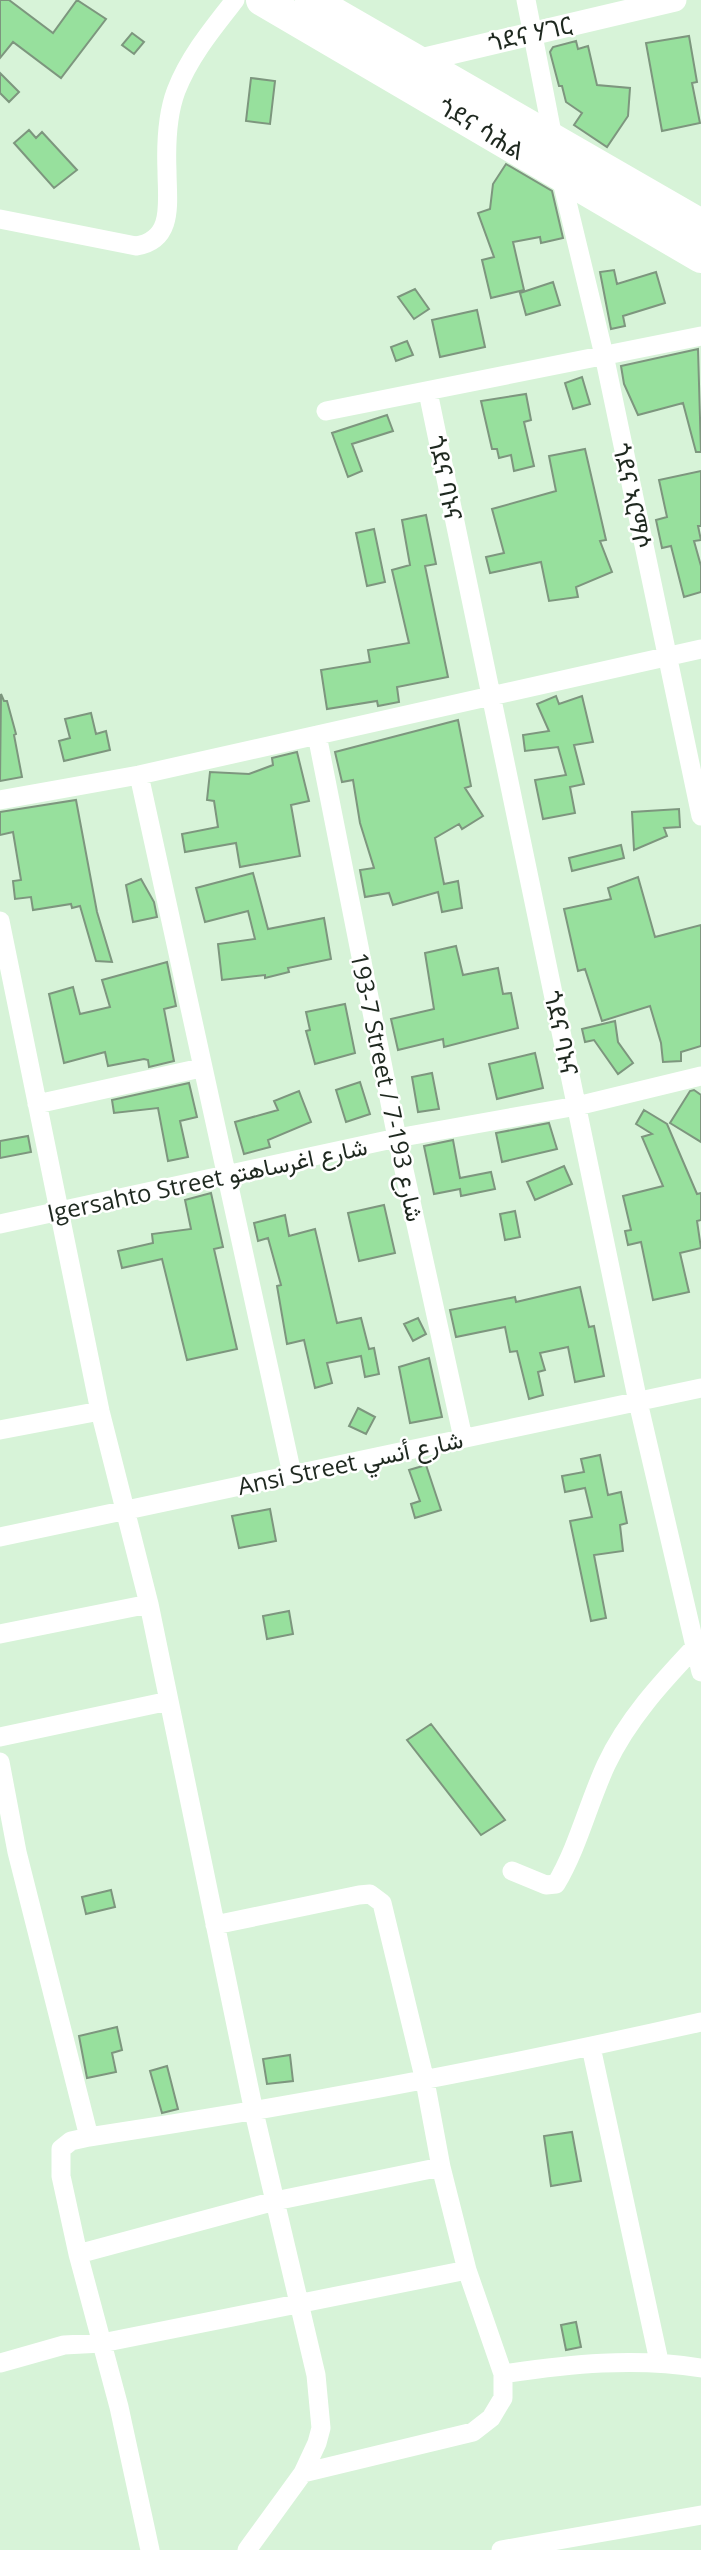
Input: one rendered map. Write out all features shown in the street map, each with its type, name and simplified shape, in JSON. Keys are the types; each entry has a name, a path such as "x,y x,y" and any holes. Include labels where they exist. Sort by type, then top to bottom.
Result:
{"highway":[{"name":"ጎደና ሳሕል","path":"262,0 701,257"},
{"path":"311,0 339,9 553,142 701,225"}],"street":[{"path":"0,219 136,246 148,244 158,235 166,223 169,204 167,140 176,91 208,34 235,0"},
{"name":"ጎደና ኣርማሶ","path":"526,0 553,142 604,355 701,817"},
{"name":"ጎደና ሃገር","path":"384,69 676,0"},
{"path":"339,9 349,49"},
{"path":"326,411 701,336"},
{"name":"ጎደና ባኑና","path":"428,392 638,1402 701,1672"},
{"path":"0,800 139,775 701,649"},
{"name":"193-7 Street / شارع 193-7","path":"317,735 397,1138 463,1438"},
{"path":"139,775 201,1068 229,1174 292,1474"},
{"path":"0,921 100,1411 149,1604 254,2112 316,2375 321,2428 303,2473 247,2550"},
{"path":"37,1104 201,1068"},
{"name":"Igersahto Street شارع اغرساهتو","path":"0,1224 397,1138 577,1106 701,1076"},
{"name":"Ansi Street شارع أنسي","path":"0,1537 701,1388"},
{"path":"0,1430 100,1411"},
{"path":"0,1634 149,1604"},
{"path":"512,1871 546,1885 556,1884 607,1763 632,1721 662,1682 694,1648"},
{"path":"0,1737 169,1700"},
{"path":"0,1762 8,1854 89,2137"},
{"path":"215,1925 359,1895 377,1898 382,1903 467,2270 503,2374 503,2398 491,2418 472,2432 303,2473"},
{"path":"150,2550 102,2343 78,2254 61,2176 61,2149 71,2141 89,2137 254,2112 425,2081 701,2022"},
{"path":"591,2047 659,2361"},
{"path":"78,2254 275,2202 441,2167"},
{"path":"0,2363 64,2345 102,2343 467,2270"},
{"path":"503,2374 573,2364 659,2361 701,2368"},
{"path":"501,2550 701,2515"}],"building":[{"path":"0,0 9,0 53,33 77,0 106,19 61,78 13,42 0,58"},
{"path":"132,33 144,42 134,54 122,45"},
{"path":"689,36 697,82 692,83 700,123 662,131 646,43"},
{"path":"576,41 578,49 588,46 597,85 630,88 628,116 607,147 574,125 582,113 566,102 562,86 559,86 550,52 553,47"},
{"path":"0,73 19,92 9,102 0,93"},
{"path":"251,78 275,81 270,124 246,121"},
{"path":"29,130 36,138 42,132 77,170 54,188 14,143"},
{"path":"506,164 552,191 563,238 541,243 540,237 513,242 524,290 491,298 482,260 494,257 478,213 490,209 493,184"},
{"path":"614,270 617,284 656,272 665,303 623,316 625,326 611,329 600,272"},
{"path":"553,282 560,305 526,315 520,293"},
{"path":"415,289 429,309 414,319 398,297"},
{"path":"477,310 485,347 440,357 432,320"},
{"path":"407,341 413,355 396,361 391,347"},
{"path":"698,349 701,452 696,452 683,403 638,415 624,384 621,366"},
{"path":"582,377 590,404 573,409 565,383"},
{"path":"526,394 531,420 524,422 534,466 514,471 511,455 499,458 497,449 492,449 481,401"},
{"path":"387,415 393,431 352,444 362,471 348,477 332,433"},
{"path":"585,449 606,540 600,541 612,572 576,587 578,597 549,601 541,562 490,573 486,557 504,553 492,509 556,491 549,456"},
{"path":"701,471 701,526 698,526 701,540 694,541 701,566 701,592 684,597 671,546 662,548 656,520 667,517 659,480"},
{"path":"426,515 436,564 425,566 448,677 397,687 399,702 378,706 377,701 327,709 321,670 370,662 368,650 409,643 392,570 410,565 402,520"},
{"path":"374,529 385,582 367,586 356,533"},
{"path":"1,694 4,701 7,701 16,734 14,735 22,777 0,781"},
{"path":"556,696 559,704 582,696 593,742 574,745 584,784 570,787 575,813 543,819 535,780 566,775 558,747 525,751 523,735 549,731 537,704"},
{"path":"91,713 96,734 106,731 110,750 64,761 59,741 70,738 65,719"},
{"path":"458,720 471,786 465,788 483,816 462,829 459,824 435,838 444,884 458,881 462,908 442,912 438,892 393,905 389,893 365,897 360,870 374,868 360,823 353,780 342,782 335,752"},
{"path":"297,752 309,801 291,805 300,856 240,867 236,843 185,852 182,834 218,827 214,801 207,800 210,772 249,774 273,765 272,758"},
{"path":"76,800 97,912 112,962 96,961 80,906 72,908 71,904 33,910 31,897 15,899 13,881 21,880 13,832 0,835 0,812"},
{"path":"679,809 680,827 664,828 667,836 634,850 632,812"},
{"path":"621,845 624,858 572,871 569,858"},
{"path":"253,873 268,929 324,918 331,959 288,968 289,972 265,978 265,975 222,980 218,944 255,939 248,911 205,922 196,888"},
{"path":"638,877 655,937 701,925 701,1046 681,1052 681,1061 663,1062 661,1043 650,1006 602,1021 585,969 578,971 564,909 611,899 608,888"},
{"path":"141,879 154,902 157,917 133,922 126,885"},
{"path":"456,946 463,975 498,968 503,994 511,993 518,1028 444,1047 443,1039 398,1050 391,1019 434,1009 425,953"},
{"path":"167,962 176,1006 164,1009 174,1061 149,1067 148,1060 144,1059 108,1066 105,1052 64,1063 49,994 73,987 80,1014 110,1007 102,980"},
{"path":"345,1004 355,1053 315,1064 306,1031 310,1030 306,1012"},
{"path":"615,1021 618,1042 633,1063 618,1074 594,1040 585,1042 582,1029"},
{"path":"535,1053 543,1088 497,1099 489,1064"},
{"path":"432,1073 439,1109 418,1112 412,1077"},
{"path":"360,1082 370,1114 346,1122 336,1090"},
{"path":"189,1083 197,1117 180,1121 188,1157 168,1161 158,1108 114,1113 112,1100"},
{"path":"694,1090 701,1095 701,1142 670,1123 690,1091"},
{"path":"299,1091 311,1122 268,1140 270,1147 244,1154 235,1122 278,1110 274,1101"},
{"path":"644,1110 667,1124 697,1194 701,1193 701,1220 697,1221 701,1248 680,1253 689,1292 653,1300 641,1242 628,1245 625,1231 631,1230 623,1196 663,1186 642,1137 652,1134 636,1124"},
{"path":"549,1123 557,1149 502,1162 496,1133"},
{"path":"28,1136 31,1152 0,1158 0,1141"},
{"path":"453,1140 460,1178 491,1172 495,1189 461,1196 460,1189 434,1194 424,1146"},
{"path":"564,1166 572,1184 535,1200 527,1182"},
{"path":"211,1193 223,1247 214,1249 237,1349 187,1360 162,1259 122,1268 118,1251 153,1243 152,1234 191,1229 185,1200"},
{"path":"384,1205 395,1253 359,1261 348,1213"},
{"path":"515,1211 520,1237 505,1240 500,1214"},
{"path":"285,1215 289,1236 315,1229 337,1323 361,1318 369,1349 374,1348 379,1374 365,1377 361,1356 327,1363 332,1383 315,1388 304,1340 287,1344 277,1286 281,1285 268,1238 258,1241 254,1223"},
{"path":"580,1287 589,1327 594,1326 604,1376 575,1382 568,1347 540,1353 545,1370 538,1372 543,1395 529,1399 517,1351 510,1352 505,1327 456,1337 450,1310 515,1297 516,1302"},
{"path":"418,1318 426,1334 413,1341 404,1324"},
{"path":"429,1358 442,1417 410,1423 399,1367"},
{"path":"358,1408 375,1417 366,1434 349,1426"},
{"path":"600,1455 608,1495 621,1492 627,1523 620,1525 623,1551 594,1555 606,1618 591,1621 570,1521 592,1517 585,1488 565,1492 562,1476 584,1472 581,1459"},
{"path":"426,1465 441,1510 415,1518 411,1504 420,1501 409,1470"},
{"path":"270,1509 276,1541 239,1548 232,1516"},
{"path":"289,1611 293,1634 267,1639 263,1616"},
{"path":"431,1724 505,1820 481,1835 407,1740"},
{"path":"111,1890 115,1907 86,1914 82,1897"},
{"path":"117,2027 122,2050 112,2053 116,2072 87,2078 79,2036"},
{"path":"290,2055 293,2081 267,2084 263,2059"},
{"path":"167,2066 178,2109 162,2113 150,2071"},
{"path":"572,2132 581,2181 551,2186 544,2136"},
{"path":"576,2322 581,2347 566,2350 561,2325"}]}
